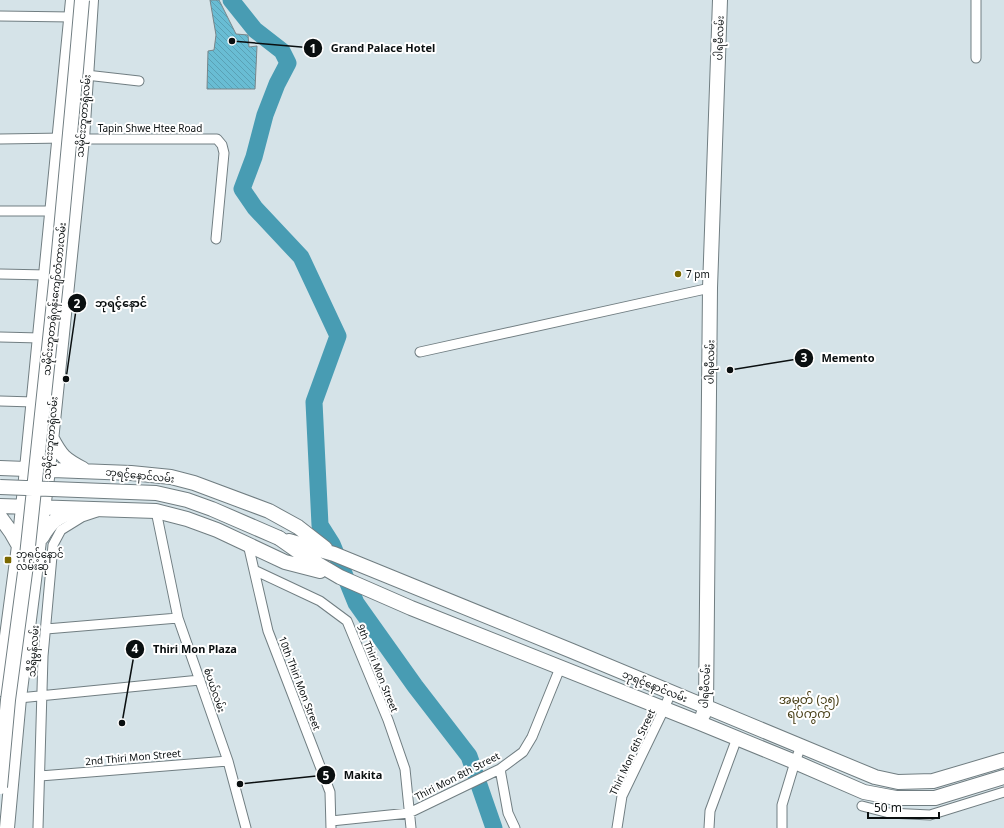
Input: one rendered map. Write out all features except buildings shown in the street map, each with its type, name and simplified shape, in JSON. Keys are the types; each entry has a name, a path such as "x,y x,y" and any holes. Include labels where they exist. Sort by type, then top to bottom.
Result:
{"main road":[{"name":"သမိုင်းဘူတာရုံလမ်း","path":"0,689 5,610 19,546 73,0"},
{"name":"သမိုင်းဘူတာရုံဂုန်းကျော်တံတားလမ်း","path":"0,787 8,700 26,565 82,0"},
{"name":"သမိုင်းဘူတာရုံလမ်း","path":"7,828 19,698 40,541 82,139 91,0"},
{"name":"ပါရမီလမ်း","path":"700,723 706,707 710,288 720,0"},
{"path":"46,278 66,283"},
{"path":"51,436 59,453 66,460 85,471"},
{"name":"ဘုရင့်နောင်လမ်း","path":"0,468 85,471 172,477 194,483 269,511 298,527 334,554"},
{"name":"ဘုရင့်နောင်လမ်း","path":"0,487 156,493 187,500 280,538 334,554 671,692 875,778 898,782 933,781 1004,760"},
{"name":"ဘုရင့်နောင်လမ်း","path":"0,506 156,511 187,519 216,530 285,562 340,577"},
{"path":"40,541 49,524 65,514 84,509"},
{"path":"0,517 19,546"},
{"name":"ဘုရင့်နောင်လမ်း","path":"280,538 306,557 340,577 411,608 737,738 864,792 896,798 935,798 1004,777"},
{"path":"620,691 627,674"}],"street":[{"path":"976,0 976,58"},
{"path":"0,16 72,17"},
{"path":"86,75 139,80"},
{"name":"Tapin Shwe Htee Road","path":"0,139 217,139 222,145 224,152 216,239"},
{"path":"0,211 53,211"},
{"path":"0,274 46,278"},
{"path":"420,352 710,288"},
{"path":"0,337 40,338"},
{"path":"0,401 34,402"},
{"name":"သီရိမွန်လမ်း","path":"38,828 43,656 53,545 61,530 82,516 108,509"},
{"name":"စံပယ်လမ်း","path":"156,511 178,618 228,761 244,828"},
{"name":"10th Thiri Mon Street","path":"248,544 268,631 330,792 331,824"},
{"name":"9th Thiri Mon Street","path":"254,570 320,602 347,621 388,720 405,770 411,828"},
{"path":"46,629 178,618"},
{"name":"Thiri Mon 8th Street","path":"331,824 409,813 500,769 524,752 532,737 560,668"},
{"path":"19,698 200,680"},
{"name":"Thiri Mon 6th Street","path":"617,828 622,796 671,692"},
{"path":"709,828 710,811 737,738"},
{"path":"782,828 782,805 801,746"},
{"name":"2nd Thiri Mon Street","path":"40,776 228,761"},
{"path":"500,769 508,813 515,828"},
{"path":"862,806 889,813 930,815 1004,792"}],"waterway":[{"path":"231,0 255,30 282,51 288,63 277,84 265,115 254,157 242,189 255,208 301,257 338,336 314,402 320,525 332,544 356,603 415,686 469,756 494,828"}],"place":[{"name":"Grand Palace Hotel","path":"232,41"},
{"name":"7 pm","path":"678,274"},
{"name":"Memento","path":"730,370"},
{"name":"ဘုရင့်နောင်","path":"66,379"},
{"name":"ဘုရင့်နောင် လမ်းဆုံ","path":"8,560"},
{"name":"Thiri Mon Plaza","path":"122,723"},
{"name":"Makita","path":"240,784"}],"district":[{"name":"အမှတ် (၁၅) ရပ်ကွက်","path":"809,706"}]}
